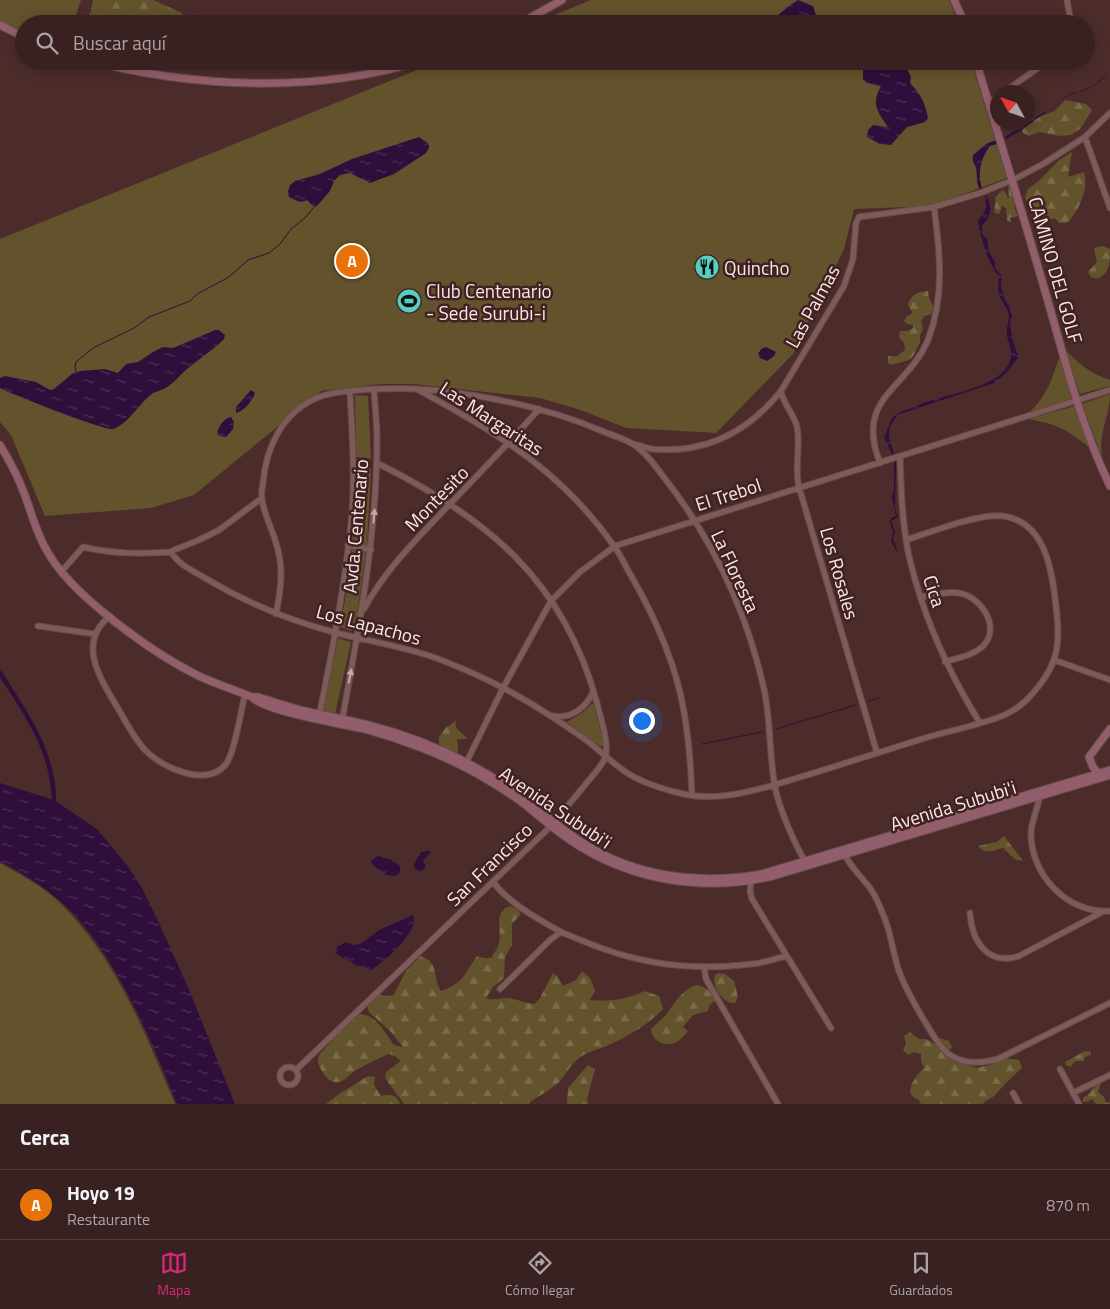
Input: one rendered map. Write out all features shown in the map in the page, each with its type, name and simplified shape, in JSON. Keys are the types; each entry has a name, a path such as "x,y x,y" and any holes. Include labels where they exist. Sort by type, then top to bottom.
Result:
{"street":[{"path":"535,15 562,0"},
{"path":"954,0 961,15"},
{"path":"1067,0 1070,15"},
{"path":"0,25 15,32"},
{"path":"130,70 203,81 253,84 339,78 388,70"},
{"name":"CAMINO DEL GOLF","path":"979,70 1013,180 1077,401 1110,486"},
{"path":"1014,85 1035,70"},
{"path":"1110,113 1085,137 1110,208"},
{"name":"Las Palmas","path":"633,444 652,449 692,448 709,444 740,430 771,403 781,391 844,286 853,259 857,220 863,216 934,207 980,193 1036,169 1085,137"},
{"path":"880,463 872,435 875,412 889,390 916,362 928,340 936,312 940,269 934,207"},
{"name":"La Floresta","path":"262,498 265,464 270,446 287,420 295,412 317,398 350,392 415,388 486,396 565,416 633,444 648,458 678,495 694,521 724,574 750,637 768,715 775,784 795,842 806,864"},
{"name":"Las Margaritas","path":"415,388 481,425 509,443 545,471 589,515 615,546 654,619 679,688 687,735 692,795"},
{"name":"Avda. Centenario","path":"342,721 362,613 375,508 377,437 374,390"},
{"name":"El Trebol","path":"465,765 503,688 551,601 580,572 615,546 1110,390"},
{"name":"Los Rosales","path":"781,391 796,425 798,447 796,477 798,487 877,753"},
{"name":"Avda. Centenario","path":"318,717 343,590 352,512 353,465 350,392"},
{"path":"771,403 776,401 785,402"},
{"name":"Montesito","path":"362,613 383,577 539,409"},
{"name":"Avenida Sububi'i","path":"0,445 23,490 45,548 63,575 77,589 140,640 180,666 252,697 255,701 278,709 342,721 465,765 552,824 569,840 596,856 652,877 696,884 731,883 751,878 773,876 806,864 1100,776 1110,770"},
{"path":"648,458 647,454 652,449"},
{"name":"Cica","path":"900,456 901,504 914,576 932,631 945,662 980,722"},
{"path":"376,463 407,478 465,513 509,550 534,577 551,601 575,642 583,660 594,692 606,744 605,757"},
{"path":"63,575 62,570 83,547 103,552 133,554 172,552 219,530 262,498 277,544 282,572 276,614"},
{"path":"906,540 983,517 1005,516 1017,520 1029,528 1037,536 1050,562 1058,620 1058,636 1054,660 1110,680"},
{"path":"348,545 370,550"},
{"name":"Los Lapachos","path":"172,552 179,562 226,590 276,614 334,632 429,656 503,688 552,716 634,778 651,785 692,795 728,795 775,784 998,718 1024,703 1035,692 1054,660"},
{"path":"921,597 946,593 963,594 976,600 983,608 987,617 990,630 984,645 974,652 945,662"},
{"path":"110,616 100,624 95,634 95,663 99,676 136,739 162,764 191,774 205,776 218,771 227,763 232,751 245,694"},
{"path":"38,626 95,634"},
{"path":"552,716 565,717 573,714 589,701 594,692"},
{"path":"1100,776 1091,763 1090,754 1110,729"},
{"name":"San Francisco","path":"296,1070 552,824 599,768 605,757"},
{"name":"Avenida Sububi'i","path":"1100,776 1110,776"},
{"path":"1040,794 1031,831 1033,851 1039,870 1054,890 1087,908 1107,911"},
{"name":"Avenida Sububi'i","path":"806,864 844,855 1040,794"},
{"path":"844,855 851,867 870,888 887,922 899,970 911,996 940,1044 951,1056 971,1063 998,1059 1110,1003"},
{"path":"751,878 750,892 752,899 831,1028"},
{"path":"493,882 504,895 523,909 561,932 635,958 676,965 704,966 754,964 786,956"},
{"path":"1086,920 1087,908"},
{"path":"970,913 972,925 980,945 991,955 1004,959 1019,956 1086,920 1107,911"},
{"path":"500,990 550,940 561,932"},
{"path":"704,966 706,979 778,1104"},
{"path":"1060,1069 1079,1104"},
{"path":"1074,1093 1110,1075"},
{"path":"1013,1092 1019,1104"}],"green space":[{"path":"0,0 81,0 76,15 15,15 15,30 0,23"},
{"path":"93,0 153,0 183,15 89,15"},
{"path":"591,0 949,0 955,15 554,15"},
{"name":"Club Centenario - Sede Surubi-i","path":"417,70 974,70 990,123 990,130 992,130 1007,178 932,206 854,209 844,249 793,354 716,433 626,428 581,410 540,398 414,384 381,384 321,391 194,495 151,508 45,516 11,435 0,422 0,239"},
{"path":"1065,100 1086,104 1092,110 1081,128 1071,135 1060,136 1039,132 1029,136 1023,133 1022,130 1035,130 1035,118 1055,111"},
{"path":"1072,152 1068,177 1084,172 1085,179 1084,193 1079,206 1067,223 1059,223 1055,218 1040,223 1025,198 1028,189 1040,180 1058,161"},
{"path":"1009,185 1012,186 1016,193 1013,199 1017,204 1014,207 1018,216 1010,218 1011,223 1007,220 1006,208 1002,206 999,214 995,213 995,198 1002,190 1008,198"},
{"path":"1103,246 1110,249 1109,263 1105,274 1097,279 1091,277 1088,272 1097,262 1094,248"},
{"path":"928,291 934,308 931,314 924,316 921,322 923,329 914,355 909,360 891,365 888,363 888,356 897,356 905,350 904,343 899,337 900,331 907,331 913,328 913,325 907,324 904,321 907,316 913,313 908,305 909,301 915,294"},
{"path":"1065,350 1090,371 1110,380 1110,386 1080,394"},
{"path":"1060,355 1072,397 1029,413 1045,393"},
{"path":"1110,394 1103,432 1102,457 1082,404"},
{"path":"355,395 368,396 371,459 356,457"},
{"path":"1075,406 1089,447 1061,428 1028,419"},
{"path":"358,467 371,469 367,544 357,614 352,631 340,627 353,543"},
{"path":"338,638 351,642 335,714 323,710"},
{"path":"593,703 604,744 601,747 567,722 582,713"},
{"path":"456,720 457,728 467,738 457,739 458,753 454,754 444,751 443,747 439,744 439,737 446,727"},
{"path":"1004,836 1023,861 1016,860 1003,848 984,851 978,846 997,842"},
{"path":"0,863 32,881 60,903 97,948 127,997 175,1104 0,1104"},
{"path":"510,906 517,909 521,914 512,924 512,945 505,957 504,978 493,987 486,998 510,998 535,1004 553,973 558,977 563,986 576,980 582,971 590,978 595,991 590,1000 618,999 645,991 659,996 663,1009 650,1021 628,1036 579,1058 573,1063 562,1079 528,1104 404,1104 385,1078 386,1072 401,1061 389,1054 356,1070 340,1082 329,1080 320,1068 318,1058 342,1029 360,1014 366,1015 380,1025 394,1045 403,1047 390,1031 369,1012 367,1005 378,995 393,996 406,971 421,956 431,963 441,991 455,985 463,977 477,956 491,958 499,943 500,917 502,912"},
{"path":"718,973 725,974 734,981 737,989 735,1003 726,1001 716,989 714,979"},
{"path":"697,985 708,990 716,1001 710,1004 708,1011 693,1015 683,1027 688,1031 675,1043 664,1044 655,1039 651,1029 666,1015 687,989"},
{"path":"910,1032 919,1039 926,1039 935,1044 939,1038 949,1041 952,1047 949,1050 948,1058 976,1068 990,1065 1004,1058 1019,1060 1022,1068 994,1096 983,1104 921,1104 918,1099 913,1097 910,1089 917,1075 924,1068 921,1054 914,1052 908,1055 903,1050 906,1044 904,1036"},
{"path":"1085,1051 1091,1052 1091,1056 1089,1055 1084,1058 1084,1061 1075,1061 1071,1067 1066,1065 1065,1062"},
{"path":"588,1065 595,1069 587,1099 588,1104 567,1104 568,1088"},
{"path":"368,1076 375,1077 374,1085 381,1096 393,1096 400,1104 326,1104 339,1094"},
{"path":"1102,1081 1098,1092 1104,1097 1106,1103 1110,1102 1110,1104 1096,1104 1092,1099 1083,1102 1083,1098 1090,1093 1097,1082"}],"water":[{"path":"798,0 813,6 816,15 778,15"},
{"path":"863,70 908,70 911,77 910,83 920,95 928,118 925,122 907,127 891,145 880,144 867,137 868,130 873,125 888,127 876,103 881,86 867,83 863,79"},
{"path":"1110,71 1097,84 1084,91 1069,95 1035,120 1035,118 1069,94 1094,85"},
{"path":"1016,130 1021,130 1006,139 1005,137"},
{"path":"419,137 429,144 426,153 394,174 370,183 350,173 340,175 334,181 330,191 316,207 307,200 300,202 289,197 290,185 295,181 320,174 352,159"},
{"path":"996,141 997,144 990,146 981,166 982,188 980,190 973,155 986,144"},
{"path":"987,196 990,212 988,219 982,225 983,235 987,239 989,252 995,262 995,268 1002,276 1001,286 1012,317 1010,324 1013,342 1019,357 1006,373 994,383 900,414 895,418 889,432 894,452 892,455 884,437 891,420 896,415 925,402 984,384 997,377 1006,368 1011,357 1007,332 1008,313 999,295 999,276 988,258 978,221 985,210 984,197"},
{"path":"219,330 225,335 224,339 217,346 170,385 153,393 130,417 114,429 78,419 0,388 0,378 5,376 36,382 50,390 54,389 73,373 81,371 105,369 118,373 126,364 138,362 163,347 173,348"},
{"path":"766,347 776,352 767,361 760,358 758,354 761,349"},
{"path":"251,390 255,393 252,399 245,408 236,413 236,407"},
{"path":"231,417 234,422 233,429 226,437 217,434 222,423"},
{"path":"896,460 895,509 898,517 891,521 895,532 893,539 898,552 891,541 893,532 890,523 891,518 896,516 892,498 894,463"},
{"path":"0,783 54,800 97,829 127,865 142,888 188,987 235,1104 177,1104 143,1024 129,996 97,943 79,920 53,895 39,884 0,861"},
{"path":"421,852 431,852 423,861 426,866 423,870 415,869 414,864"},
{"path":"378,856 392,860 400,866 400,872 396,876 392,876 379,870 371,862"},
{"path":"413,915 412,929 400,946 371,970 356,965 335,953 337,947 346,942 353,945 360,944 379,930"}],"waterway":[{"path":"77,374 76,362 93,348 134,328 149,317 190,301 197,294 229,277 248,260 269,253 280,244 291,229 306,217 313,208"},
{"path":"0,673 38,735 50,769 54,806"},
{"path":"869,701 879,698"},
{"path":"776,729 856,705"},
{"path":"702,744 762,732"}],"place":[{"name":"Hoyo 19","path":"352,261"},
{"name":"Quincho","path":"707,267"},
{"name":"Club Centenario - Sede Surubi-i","path":"409,301"}]}
